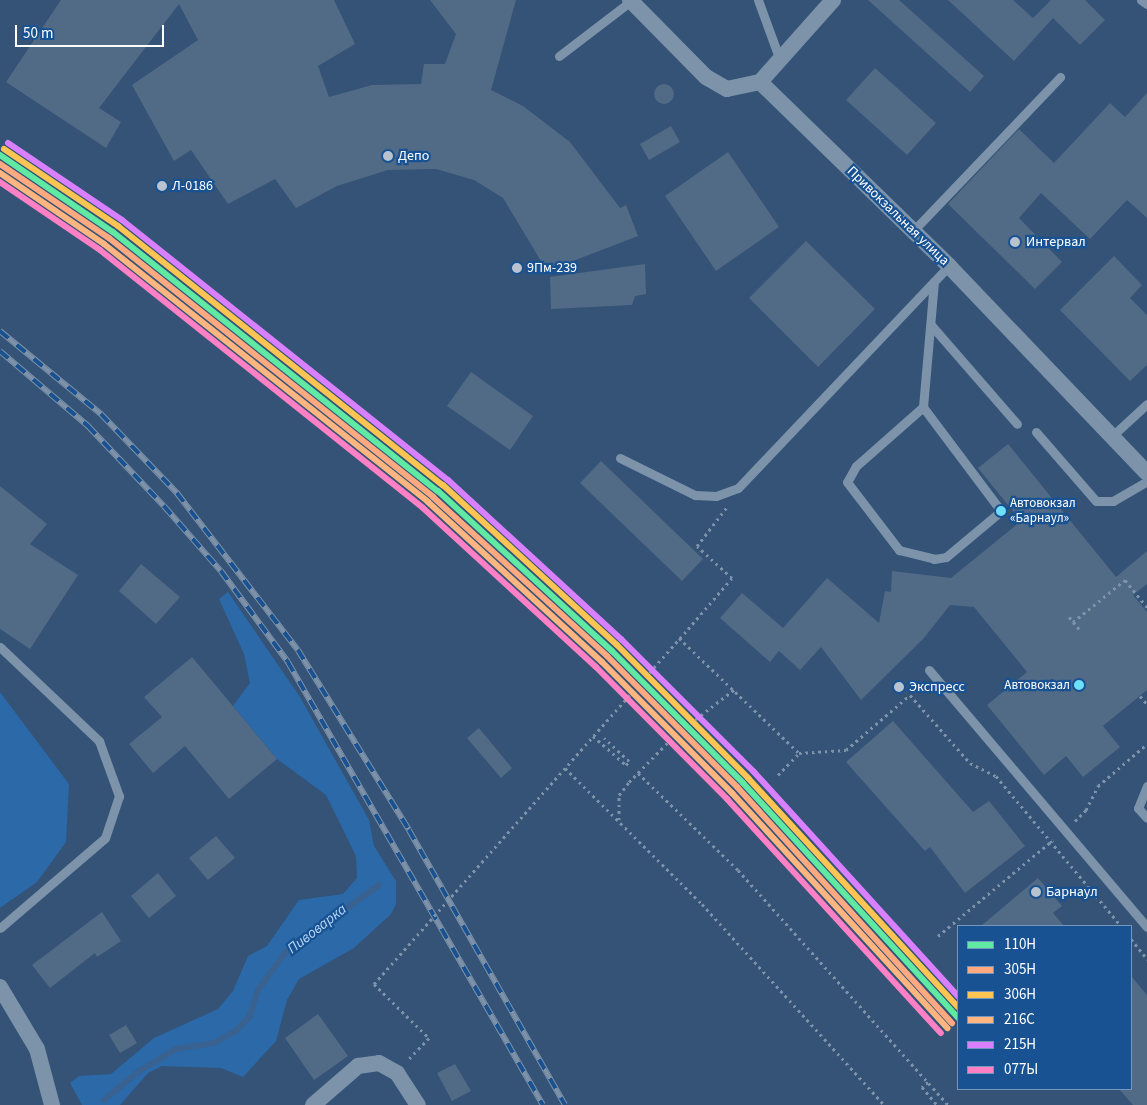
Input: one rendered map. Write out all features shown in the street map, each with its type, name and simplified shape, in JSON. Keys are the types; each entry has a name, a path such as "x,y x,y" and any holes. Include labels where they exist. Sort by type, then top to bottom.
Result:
{"street":[{"path":"630,1 706,77 727,89 760,82 834,0"},
{"name":"Привокзальная улица","path":"760,82 949,266 1147,473"},
{"path":"0,987 37,1050 52,1105"},
{"path":"313,1105 358,1066 379,1063 397,1073 418,1105"}],"lane":[{"path":"758,0 780,60"},
{"path":"1141,0 1147,4"},
{"path":"558,56 630,1"},
{"path":"913,231 1060,77"},
{"path":"620,458 695,496 716,496 738,488 949,266"},
{"path":"923,407 856,466 847,482 899,550 934,559 946,557 1001,511 923,407 934,281"},
{"path":"930,325 1017,424"},
{"path":"1111,437 1147,404"},
{"path":"1036,432 1096,501 1113,501 1147,481"},
{"path":"0,647 99,741 119,796 105,838 0,928"},
{"path":"928,670 1049,816 1067,829 1147,927"},
{"path":"1147,786 1138,808 1147,818"}],"path":[{"path":"414,1052 430,1038 374,984 732,578 697,546 723,513"},
{"path":"1073,622 1124,580 1147,607"},
{"path":"1069,617 1079,629"},
{"path":"679,638 735,689 799,753"},
{"path":"619,821 619,795 638,772 675,735 735,689"},
{"path":"778,775 799,753 846,750 910,695 970,763 996,776 1120,925"},
{"path":"1140,696 1147,704"},
{"path":"593,736 626,765 629,761 604,738"},
{"path":"938,936 1067,829 1086,810 1098,786 1147,744"},
{"path":"565,768 702,904 884,1105"},
{"path":"638,772 738,870 948,1105"},
{"path":"1132,940 1147,959"},
{"path":"928,1082 922,1087 937,1105"}],"shaded area":[{"path":"228,592 300,697 369,820 374,846 396,881 396,904 391,914 354,948 299,979 287,1000 276,1041 243,1077 221,1068 162,1066 148,1073 120,1105 82,1105 70,1083 79,1076 111,1074 154,1038 218,1009 233,991 248,956 267,946 299,900 343,894 357,878 356,856 326,795 277,759 233,706 250,683 244,654 219,599"},
{"path":"0,692 69,784 66,842 37,882 0,908"}],"building":[{"name":"Депо","path":"61,0 334,0 355,44 318,66 329,97 372,85 421,84 424,64 445,64 456,34 430,0 516,0 491,90 523,106 570,142 620,208 626,205 638,236 547,271 503,198 474,180 436,169 388,170 337,186 296,208 275,179 228,204 191,150 174,161 132,85 198,40 179,4 99,108 121,122 106,148 6,82"},
{"path":"868,0 899,0 984,76 970,92"},
{"path":"948,0 1013,0 1033,18 1051,0 1085,0 1105,20 1080,45 1053,18 1014,61"},
{"path":"875,68 936,123 907,155 846,100"},
{"path":"660,84 668,84 674,90 674,98 668,104 660,104 654,98 654,90"},
{"path":"1147,93 1147,218 1127,200 1090,239 1041,193 1019,218 1062,262 1035,289 948,204 1019,129 1054,163 1110,103 1125,117"},
{"path":"671,126 680,142 649,160 640,144"},
{"path":"728,152 779,227 716,271 665,196"},
{"path":"806,241 875,309 818,367 749,298"},
{"path":"1114,256 1142,285 1130,298 1147,315 1147,365 1130,381 1060,310"},
{"path":"645,264 646,294 635,296 632,305 551,309 550,277"},
{"path":"471,372 533,416 510,450 447,406"},
{"path":"1008,444 1116,577 1147,551 1147,584 1133,595 1147,612 1147,690 1103,726 1120,747 1083,777 1066,756 1044,775 987,705 1027,672 974,607 950,605 924,638 861,700 821,647 800,670 779,651 770,662 720,618 742,593 783,628 827,578 879,623 885,591 891,592 892,571 951,578 1021,521 978,468"},
{"path":"601,461 703,559 682,581 580,483"},
{"path":"0,486 47,524 30,544 78,575 30,649 0,629"},
{"path":"141,564 180,597 156,624 119,591"},
{"path":"192,657 277,759 229,799 185,746 153,773 129,744 162,717 144,697"},
{"path":"893,721 973,812 989,801 1025,846 965,893 930,847 925,851 846,762"},
{"path":"479,728 512,768 501,778 467,738"},
{"path":"216,836 235,858 208,880 189,858"},
{"path":"158,873 176,896 149,918 131,896"},
{"name":"Барнаул","path":"1038,878 1062,906 1053,913 1063,925 982,925"},
{"path":"102,912 121,941 97,957 95,953 50,988 32,965"},
{"path":"1132,977 1147,995 1147,1105 1133,1105 1120,1090 1132,1090"},
{"path":"318,1014 348,1056 314,1080 285,1038"},
{"path":"126,1025 137,1043 120,1053 109,1035"},
{"path":"455,1064 471,1091 452,1101 437,1073"}],"waterway":[{"name":"Пивоварка","path":"104,1100 139,1071 176,1049 214,1043 236,1031 250,1016 258,990 285,953 379,885"}],"railway":[{"path":"0,331 101,414 177,493 298,650 409,830 565,1105"},
{"path":"0,351 88,426 164,506 221,571 288,662 543,1105"}],"transit line":[{"name":"215Н","path":"8,143 122,220 448,480 622,640 754,772 957,995"},
{"name":"306Н","path":"4,149 118,226 443,485 617,645 748,778 957,1006"},
{"name":"110Н","path":"0,155 113,232 438,491 612,651 743,783 957,1017"},
{"name":"305Н","path":"0,164 109,238 433,497 607,656 738,788 952,1023"},
{"name":"216С","path":"0,173 104,244 428,502 602,662 732,793 947,1028"},
{"name":"077Ы","path":"0,182 100,250 423,508 596,667 727,799 941,1033"}],"place":[{"name":"Депо","path":"388,156"},
{"name":"Л-0186","path":"162,186"},
{"name":"Интервал","path":"1015,242"},
{"name":"9Пм-239","path":"517,268"},
{"name":"Автовокзал «Барнаул»","path":"1001,511"},
{"name":"Автовокзал","path":"1079,685"},
{"name":"Экспресс","path":"899,687"},
{"name":"Барнаул","path":"1036,892"}]}
